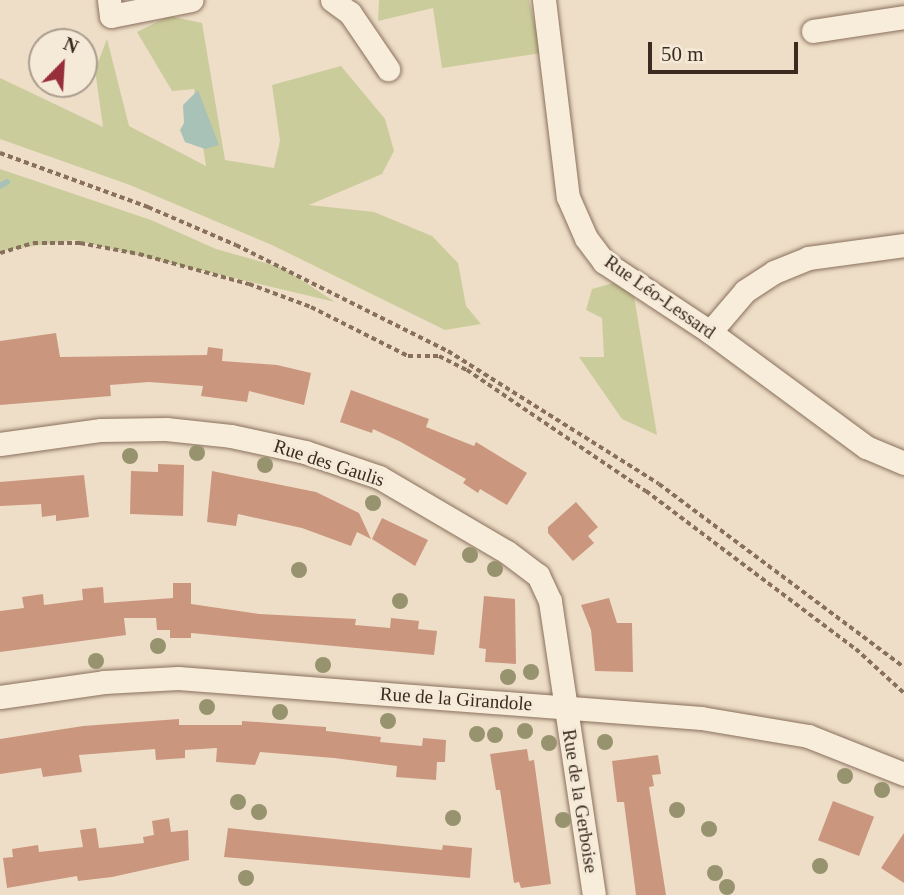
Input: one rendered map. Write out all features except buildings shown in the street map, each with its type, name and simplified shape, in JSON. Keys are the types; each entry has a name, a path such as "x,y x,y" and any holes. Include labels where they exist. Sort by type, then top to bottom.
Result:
{"street":[{"path":"109,0 111,16 191,0"},
{"path":"332,0 349,13 388,69"},
{"name":"Rue Léo-Lessard","path":"544,0 568,197 586,238 604,262 710,332 866,447 904,463"},
{"path":"813,32 904,18"},
{"path":"710,332 745,291 774,272 808,258 904,245"},
{"name":"Rue des Gaulis","path":"0,444 101,430 166,429 293,449 379,477 446,513 538,575 550,601 566,708"},
{"name":"Rue de la Girandole","path":"0,697 104,682 178,678 566,708 776,728 854,751 904,774"},
{"name":"Rue de la Gerboise","path":"566,708 594,895"}],"path":[{"path":"0,153 236,245 448,351 659,484 904,667"},
{"path":"0,253 33,243 80,243 139,254 249,284 299,302 408,356 439,356 467,370 646,491 856,649 904,693"}],"green space":[{"path":"379,0 529,0 542,53 442,68 433,8 378,21"},
{"path":"169,16 202,23 225,160 274,168 280,141 272,85 341,66 385,119 394,151 382,174 309,205 374,212 432,236 458,263 466,306 481,324 445,330 272,245 130,185 0,139 0,78 28,91 28,98 42,98 103,127 98,91 98,62 107,39 129,126 206,166 194,89 172,91 137,32"},
{"path":"0,169 151,220 216,249 283,268 335,302 74,240 0,251"},
{"path":"631,278 657,435 622,419 579,357 604,357 602,318 586,310 592,289"}],"shaded area":[{"path":"198,90 219,145 205,149 185,142 180,130 184,123 183,105"}],"waterway":[{"path":"0,186 7,182"}]}
